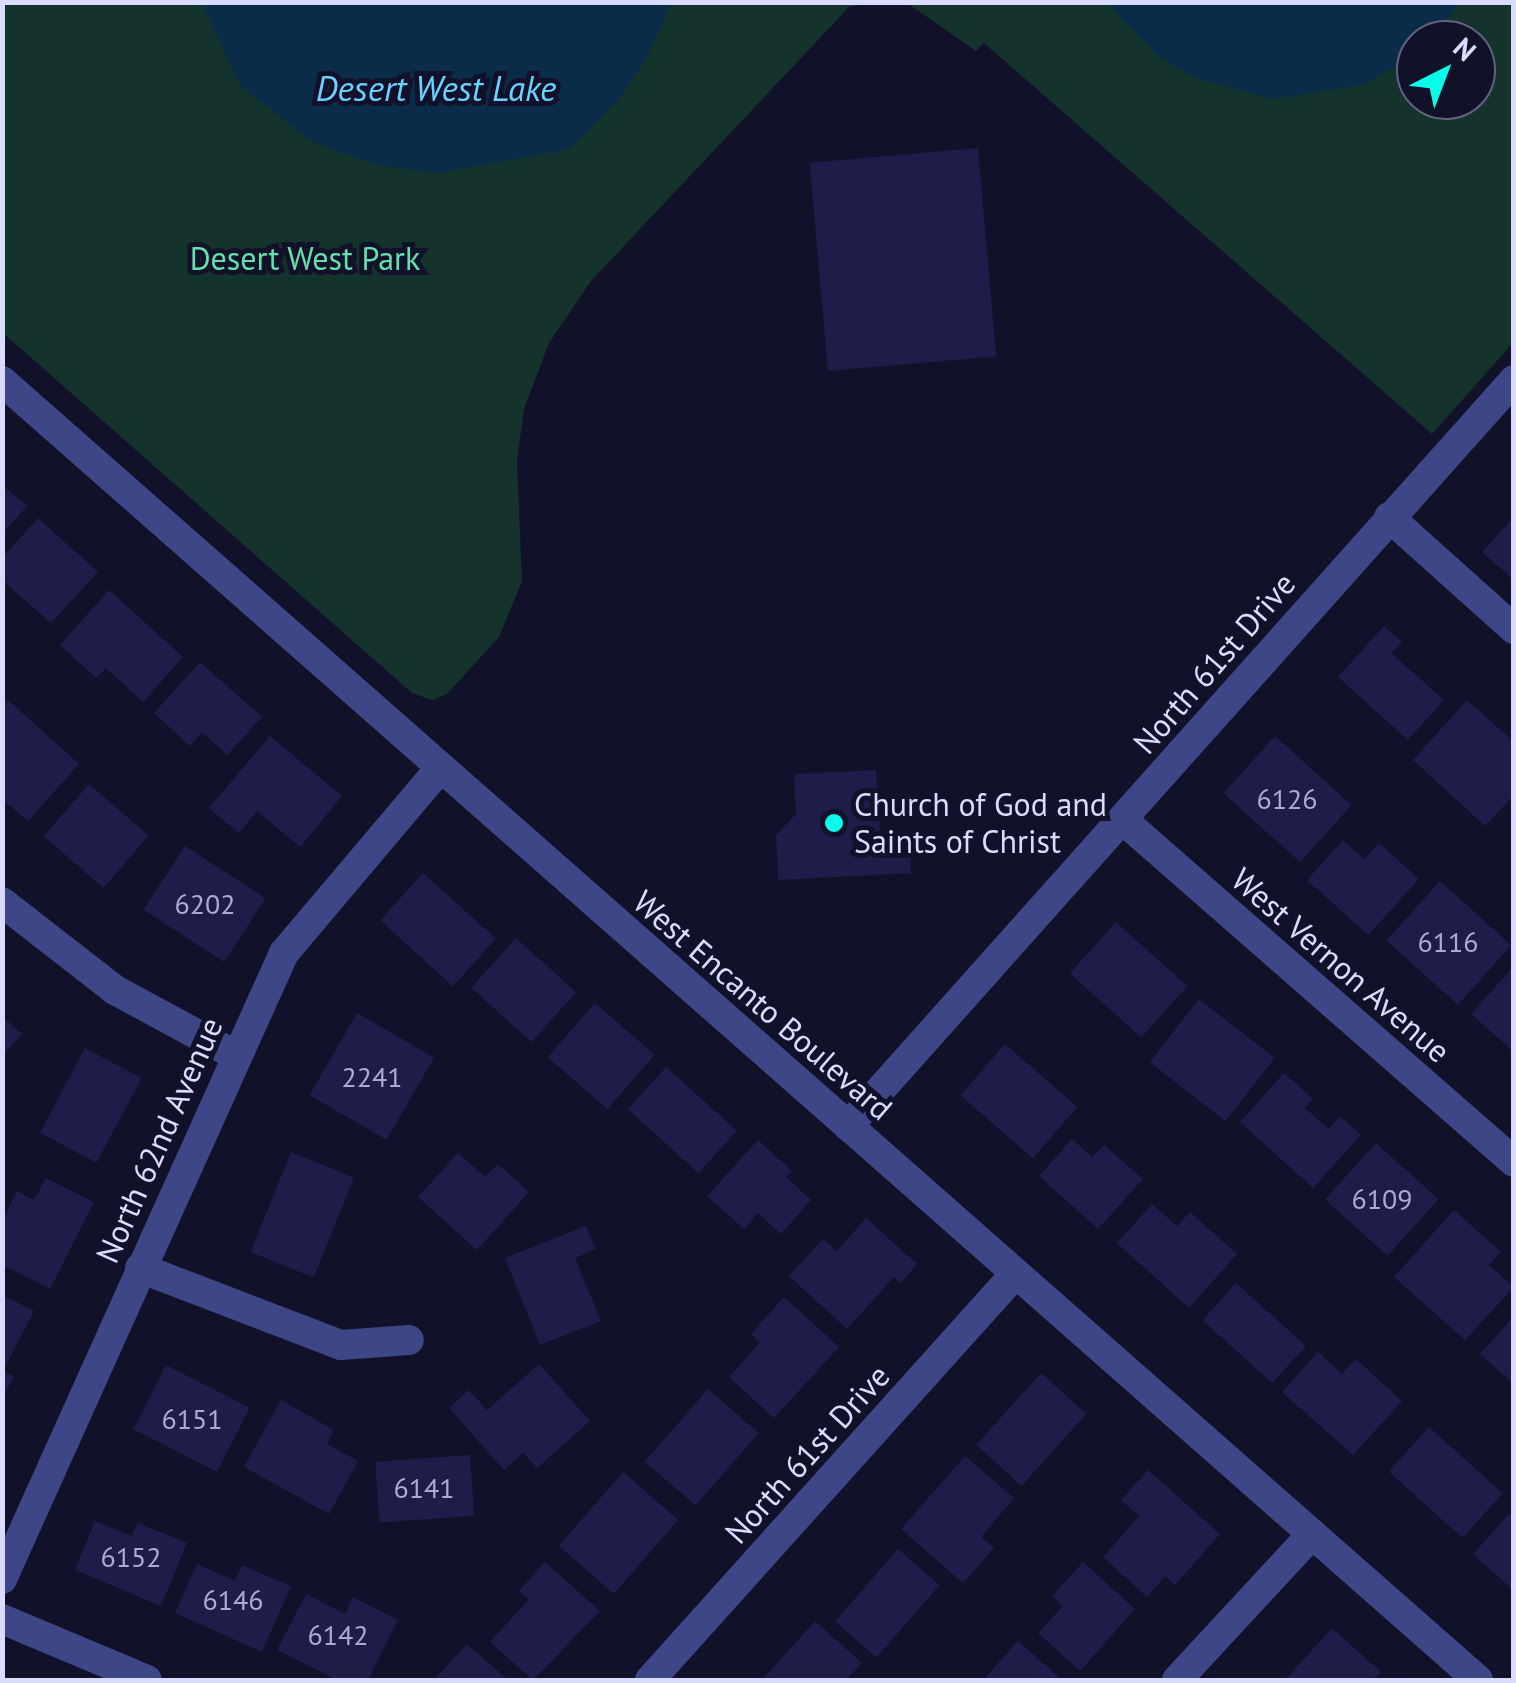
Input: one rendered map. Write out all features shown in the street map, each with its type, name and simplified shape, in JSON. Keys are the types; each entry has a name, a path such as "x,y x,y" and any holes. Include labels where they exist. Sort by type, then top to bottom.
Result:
{"street":[{"name":"North 61st Drive","path":"848,1126 1514,380"},
{"name":"West Encanto Boulevard","path":"2,382 1478,1680"},
{"path":"1389,517 1514,629"},
{"name":"North 62nd Avenue","path":"2,1580 284,953 441,767"},
{"name":"West Vernon Avenue","path":"1123,820 1514,1162"},
{"path":"2,902 115,990 235,1055"},
{"path":"140,1268 340,1346 409,1340"},
{"name":"North 61st Drive","path":"650,1680 1015,1274"},
{"path":"1177,1680 1312,1534"},
{"path":"2,1619 147,1680"}],"green space":[{"name":"Desert West Park","path":"3,3 868,3 849,7 591,281 549,343 524,409 517,461 522,581 499,637 447,694 432,700 412,693 3,333"},
{"path":"907,3 1513,3 1513,343 1432,434 984,43 976,51"}],"water":[{"name":"Desert West Lake","path":"202,2 671,3 648,55 619,99 570,149 437,173 377,165 312,142 240,85"},
{"path":"1107,3 1459,3 1446,20 1396,20 1396,66 1363,85 1272,99 1193,77 1158,56"}],"building":[{"path":"978,148 996,356 828,371 810,163"},
{"path":"2,485 27,506 2,534"},
{"path":"1514,517 1514,580 1482,552"},
{"path":"38,518 98,572 51,623 2,580 2,558"},
{"path":"109,590 183,657 143,702 106,668 96,678 60,645"},
{"path":"1384,626 1402,642 1391,653 1444,700 1408,740 1338,677"},
{"path":"200,662 262,717 227,755 202,732 190,746 154,713"},
{"path":"8,700 79,764 28,821 2,799 2,706"},
{"path":"1467,700 1514,742 1514,795 1485,826 1413,760"},
{"path":"270,736 342,796 300,847 257,811 239,833 209,808"},
{"path":"1275,736 1352,805 1300,862 1223,793"},
{"name":"Church of God and Saints of Christ","path":"876,770 880,833 909,831 911,873 778,880 776,835 796,814 794,774"},
{"path":"89,784 149,836 103,888 44,836"},
{"path":"1343,840 1364,859 1379,843 1419,879 1368,935 1307,880"},
{"path":"185,846 266,898 224,962 144,910"},
{"path":"423,873 496,939 453,986 380,921"},
{"path":"1440,881 1511,945 1458,1005 1386,940"},
{"path":"1116,922 1187,986 1141,1038 1070,973"},
{"path":"516,938 576,992 531,1042 471,988"},
{"path":"1514,966 1514,1052 1471,1014"},
{"path":"1199,999 1275,1058 1225,1121 1150,1062"},
{"path":"595,1003 655,1055 607,1109 548,1057"},
{"path":"357,1013 434,1058 387,1140 310,1095"},
{"path":"2,1016 22,1034 2,1056"},
{"path":"1005,1044 1077,1107 1033,1158 960,1095"},
{"path":"85,1048 142,1078 96,1163 40,1133"},
{"path":"666,1067 737,1131 698,1173 628,1109"},
{"path":"1284,1073 1313,1099 1305,1108 1329,1129 1340,1116 1361,1135 1313,1188 1240,1122"},
{"path":"1072,1139 1092,1157 1104,1145 1143,1179 1098,1229 1039,1176"},
{"path":"758,1140 792,1171 786,1177 811,1200 781,1234 758,1213 744,1229 707,1196"},
{"path":"1376,1143 1438,1199 1388,1256 1325,1199"},
{"path":"291,1152 354,1177 314,1278 251,1252"},
{"path":"458,1153 485,1177 498,1164 529,1192 477,1250 418,1197"},
{"path":"46,1178 94,1202 50,1289 2,1265 2,1221 17,1191 34,1200"},
{"path":"1152,1204 1177,1226 1190,1212 1237,1254 1189,1308 1117,1243"},
{"path":"1454,1210 1501,1252 1489,1265 1514,1287 1465,1340 1394,1277"},
{"path":"866,1218 917,1264 901,1283 894,1277 847,1329 789,1276 823,1239 837,1251"},
{"path":"586,1226 596,1249 575,1258 601,1321 540,1345 505,1258"},
{"path":"1236,1283 1306,1346 1272,1383 1203,1320"},
{"path":"2,1295 34,1311 3,1371 14,1376 2,1399"},
{"path":"784,1297 839,1347 774,1418 729,1377 760,1342 751,1334"},
{"path":"1514,1316 1514,1384 1480,1354"},
{"path":"1318,1352 1342,1374 1356,1359 1402,1401 1353,1455 1282,1392"},
{"path":"539,1364 590,1421 537,1468 523,1453 504,1470 449,1408 469,1390 487,1410"},
{"path":"166,1365 250,1408 217,1472 133,1429"},
{"path":"1041,1373 1086,1414 1021,1486 976,1445"},
{"path":"708,1389 759,1433 696,1505 645,1461"},
{"path":"281,1400 334,1430 327,1444 358,1461 329,1514 244,1467"},
{"path":"1429,1427 1503,1493 1462,1538 1389,1472"},
{"path":"470,1455 474,1516 379,1522 375,1462"},
{"path":"965,1456 1014,1498 981,1537 994,1548 963,1583 901,1529"},
{"path":"1148,1470 1220,1534 1175,1585 1165,1576 1147,1597 1103,1557 1139,1516 1121,1500"},
{"path":"623,1472 678,1520 614,1594 559,1546"},
{"path":"1509,1514 1514,1519 1514,1591 1473,1554"},
{"path":"95,1521 132,1536 138,1523 187,1543 161,1606 75,1570"},
{"path":"898,1549 940,1585 877,1658 835,1621"},
{"path":"545,1562 600,1611 533,1680 490,1642 529,1599 519,1591"},
{"path":"1083,1562 1135,1609 1080,1671 1038,1633 1063,1606 1052,1596"},
{"path":"197,1564 235,1581 242,1565 291,1586 262,1652 175,1613"},
{"path":"306,1594 345,1614 353,1597 398,1620 368,1680 337,1680 277,1650"},
{"path":"815,1621 862,1663 846,1680 762,1680"},
{"path":"1332,1628 1381,1672 1373,1680 1285,1680"},
{"path":"1018,1641 1062,1680 983,1680"},
{"path":"467,1644 508,1680 434,1680"}],"place":[{"name":"Church of God and Saints of Christ","path":"834,823"}]}
